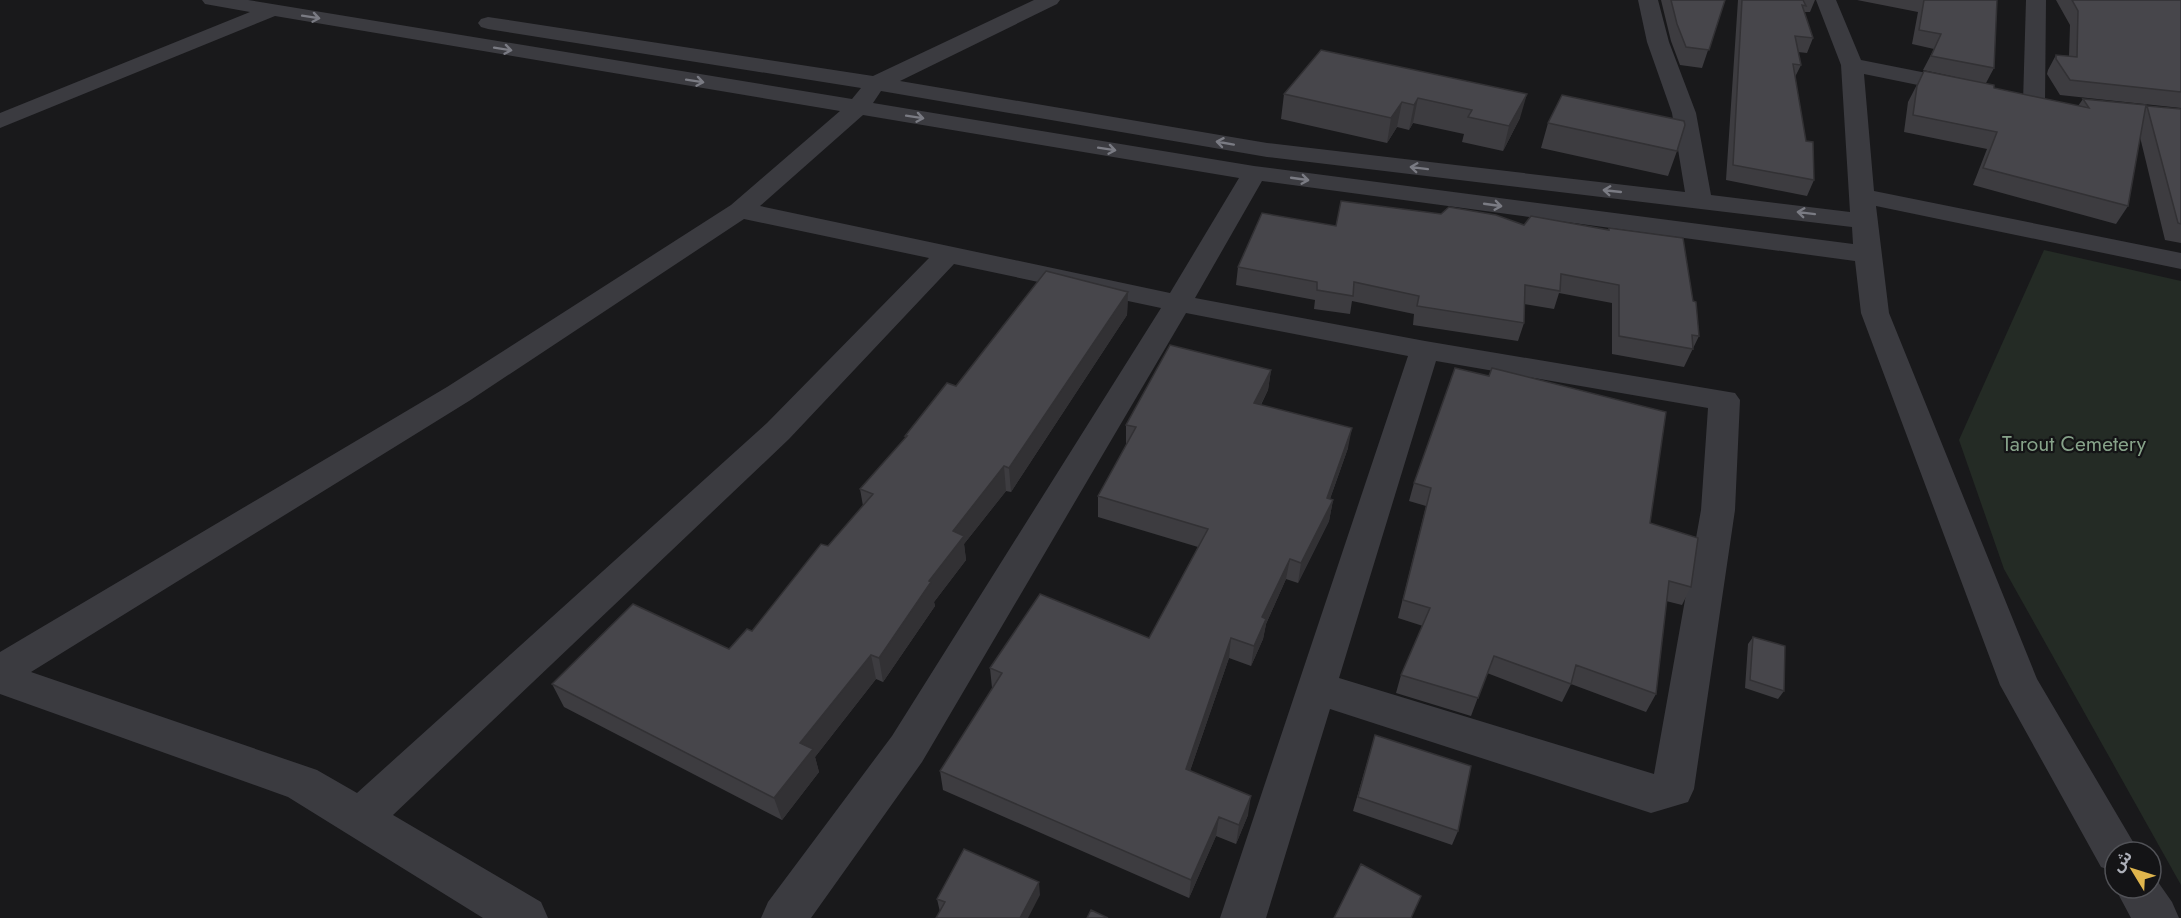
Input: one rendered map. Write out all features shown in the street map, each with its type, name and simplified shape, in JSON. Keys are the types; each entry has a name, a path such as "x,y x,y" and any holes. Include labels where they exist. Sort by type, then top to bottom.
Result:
{"street":[{"path":"212,0 866,96 1267,150 1699,200 1863,208 2181,261"},
{"path":"339,0 444,16"},
{"path":"0,672 458,394 740,210 866,96 1010,9 1050,0"},
{"path":"1648,0 1658,42 1684,113 1699,200"},
{"path":"1826,0 1852,65 1867,254 1875,313 2020,685 2110,840"},
{"path":"2034,102 2036,0"},
{"path":"0,121 273,10"},
{"path":"468,20 1254,173 1867,254"},
{"path":"1852,65 1988,92"},
{"path":"2011,97 2056,104"},
{"path":"784,918 907,749 1178,303 1254,173"},
{"path":"740,210 1178,303 1425,350 1724,400 1718,510 1673,789 1651,794 1317,688"},
{"path":"360,818 777,431 948,254"},
{"path":"1243,918 1425,350"},
{"path":"0,678 303,783 525,918"},
{"path":"2145,900 2156,918"}],"green space":[{"name":"Tarout Cemetery","path":"2044,250 2181,281 2181,885 2163,853 2163,840 2156,840 2004,569 1959,440"}],"building":[{"path":"1671,0 1725,0 1709,50 1686,47"},
{"path":"1742,0 1803,0 1806,6 1802,5 1813,38 1795,36 1801,65 1793,64 1806,141 1813,142 1814,180 1733,165"},
{"path":"1924,0 1997,0 1994,68 1931,56 1941,34 1919,30"},
{"path":"2072,0 2181,0 2181,92 2070,80 2056,59 2056,55 2077,57 2078,11"},
{"path":"1321,50 1527,94 1509,126 1468,117 1472,110 1418,98 1414,105 1402,102 1391,118 1284,94"},
{"path":"1924,71 2089,108 2083,99 2146,105 2128,206 1983,168 1997,132 1913,115 1917,86"},
{"path":"1562,95 1684,121 1685,125 1677,151 1548,123"},
{"path":"2147,106 2181,109 2181,224 2178,223"},
{"path":"1341,201 1441,214 1449,207 1496,215 1524,225 1531,216 1609,230 1609,228 1683,238 1693,301 1696,302 1699,336 1692,335 1693,349 1619,336 1619,285 1561,274 1560,291 1525,285 1524,323 1417,306 1419,296 1354,282 1353,296 1317,290 1317,282 1238,267 1262,213 1336,226"},
{"path":"1046,271 1128,292 1009,468 1004,466 953,531 964,536 929,581 931,582 879,658 871,655 800,743 813,749 774,798 552,684 633,604 729,649 747,629 752,631 821,544 828,546 873,494 860,489 907,436 905,436 947,383 956,386"},
{"path":"1170,345 1271,370 1254,403 1352,428 1327,498 1333,500 1301,563 1290,559 1262,617 1266,619 1254,646 1231,638 1186,769 1251,796 1239,825 1219,817 1191,880 940,771 1002,673 990,668 1040,594 1149,638 1208,529 1098,496 1136,427 1126,425"},
{"path":"1455,368 1489,376 1492,368 1666,412 1650,523 1698,538 1691,587 1669,581 1656,694 1576,665 1571,684 1494,656 1478,698 1401,675 1430,608 1403,600 1431,488 1414,483"},
{"path":"1753,637 1785,646 1784,691 1750,680"},
{"path":"1375,735 1471,766 1458,831 1358,797"},
{"path":"964,849 1039,882 1020,918 936,918 945,902 937,899"},
{"path":"1361,864 1421,896 1411,918 1334,918"},
{"path":"1091,910 1108,918 1087,918"}]}
